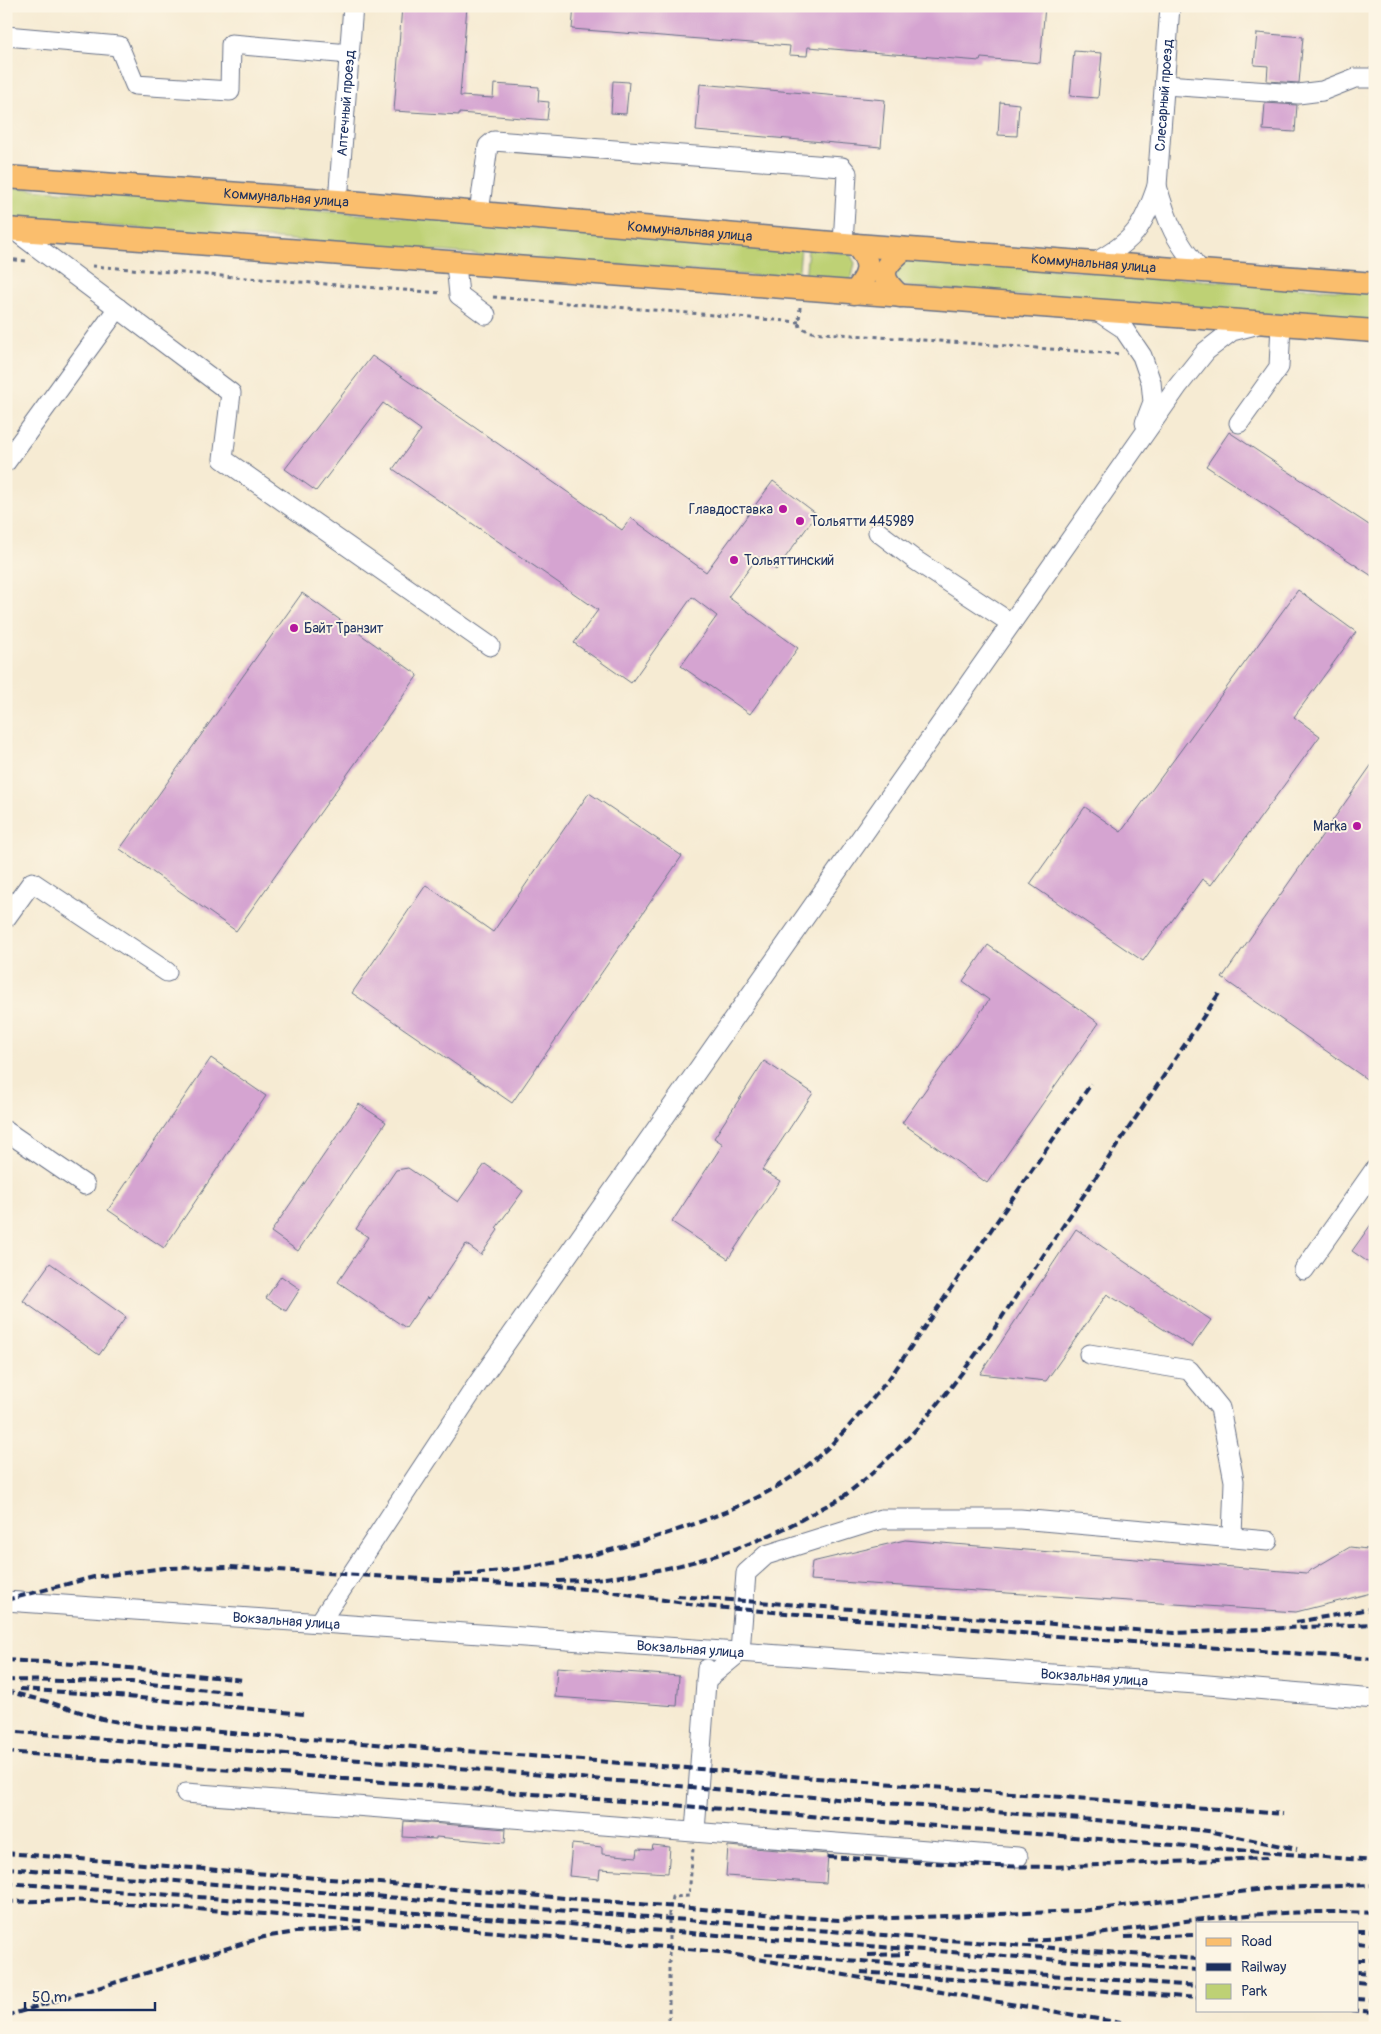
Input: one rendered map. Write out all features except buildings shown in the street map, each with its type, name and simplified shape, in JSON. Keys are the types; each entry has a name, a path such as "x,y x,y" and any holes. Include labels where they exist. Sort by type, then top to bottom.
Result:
{"main road":[{"name":"Коммунальная улица","path":"6,177 338,201 849,245 1375,284"},
{"path":"10,229 456,264 1375,331"},
{"path":"849,245 866,257 868,271 864,282 854,293"},
{"path":"900,296 888,286 884,274 890,260 904,249"}],"street":[{"name":"Аптечный проезд","path":"338,201 353,6"},
{"name":"Слесарный проезд","path":"1094,263 1117,250 1140,227 1148,212 1157,186 1170,6"},
{"path":"6,36 119,46 135,85 230,91 230,44 350,54"},
{"path":"1165,84 1298,94 1322,91 1355,78 1375,78"},
{"path":"479,213 488,146 494,141 842,167 847,174 849,245"},
{"name":"Слесарный проезд","path":"1157,186 1170,228 1186,254 1201,271"},
{"path":"10,229 59,263 231,393 223,459 490,646"},
{"path":"456,264 459,294 486,316"},
{"path":"6,462 118,308"},
{"path":"1098,311 1123,328 1142,356 1151,382 1153,402 1139,440"},
{"path":"320,1622 486,1372 1178,386 1206,351 1232,331 1271,324 1280,368 1239,423"},
{"path":"878,532 915,560 1011,623"},
{"path":"6,918 32,882 167,972"},
{"path":"6,1131 85,1185"},
{"path":"1304,1270 1375,1169"},
{"path":"1089,1354 1189,1370 1220,1408 1234,1481 1232,1537"},
{"path":"706,1680 740,1652 746,1573 766,1556 881,1519 1020,1520 1268,1540"},
{"name":"Вокзальная улица","path":"6,1600 1196,1684 1375,1699"},
{"path":"695,1831 708,1650"},
{"path":"186,1793 1018,1857"}],"path":[{"path":"6,259 59,263"},
{"path":"88,266 799,322"},
{"path":"801,298 800,327 810,332 1142,356"},
{"path":"669,2028 669,1913 672,1896 689,1896 695,1831"}],"green space":[{"path":"6,187 801,248 798,279 6,218"},
{"path":"808,248 850,254 855,263 852,277 844,282 805,280"},
{"path":"903,258 1375,293 1375,323 910,287 898,284 895,273"}],"railway":[{"path":"557,1581 625,1576 693,1562 726,1552 790,1526 842,1497 870,1475 909,1437 944,1397 992,1332 1220,992"},
{"path":"453,1575 512,1570 570,1560 627,1546 698,1523 742,1505 770,1491 810,1464 847,1428 891,1376 1091,1084"},
{"path":"6,1600 94,1577 164,1568 229,1567 602,1590 702,1606 1104,1640 1375,1659"},
{"path":"677,1596 1175,1633 1375,1624"},
{"path":"1296,1622 1375,1608"},
{"path":"6,1660 109,1666 244,1680"},
{"path":"6,1680 131,1682 245,1694"},
{"path":"20,1689 108,1695 304,1714"},
{"path":"6,1691 102,1719 141,1726 1283,1814"},
{"path":"6,1731 1142,1824 1208,1831 1297,1849"},
{"path":"6,1752 1375,1861"},
{"path":"6,1853 839,1920 1081,1911 1273,1888 1375,1885"},
{"path":"828,1857 988,1866 1052,1867 1268,1858"},
{"path":"6,1868 1196,1959"},
{"path":"6,1883 1196,1970"},
{"path":"6,1902 72,1900 430,1926 720,1952 1150,2028"},
{"path":"1029,1941 1085,1936 1177,1922 1226,1917 1300,1912 1375,1913"},
{"path":"6,2016 264,1937 296,1932 363,1928"},
{"path":"1358,1931 1375,1931"},
{"path":"1125,1937 1196,1935"},
{"path":"1358,1943 1375,1945"},
{"path":"765,1954 1196,1986"},
{"path":"868,1955 908,1954"},
{"path":"1358,1960 1375,1960"},
{"path":"861,1972 1196,1998"},
{"path":"1358,1972 1375,1973"},
{"path":"1358,1982 1375,1984"},
{"path":"1358,1999 1375,2000"},
{"path":"1358,2011 1375,2012"}],"place":[{"name":"Главдоставка","path":"783,509"},
{"name":"Тольятти 445989","path":"800,521"},
{"name":"Тольяттинский","path":"734,560"},
{"name":"Байт Транзит","path":"294,628"},
{"name":"Marka","path":"1357,826"}]}
